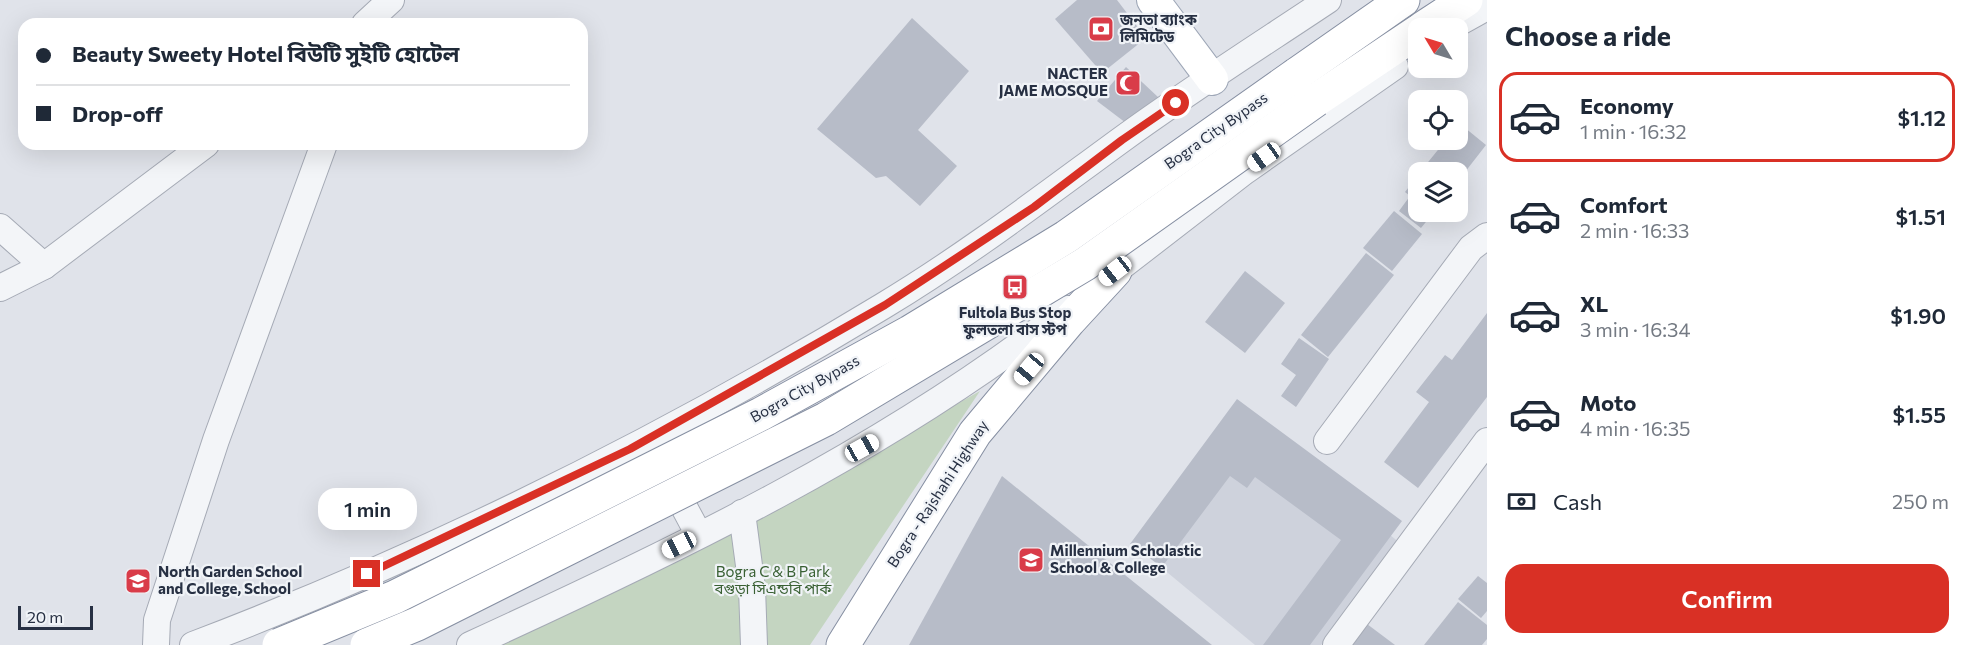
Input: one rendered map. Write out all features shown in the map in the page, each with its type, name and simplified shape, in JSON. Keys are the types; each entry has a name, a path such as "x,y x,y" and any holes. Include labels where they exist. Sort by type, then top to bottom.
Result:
{"highway":[{"name":"Bogra City Bypass","path":"279,645 395,597 761,414 910,332 1066,237 1403,0"},
{"path":"1438,18 1466,0"},
{"path":"367,645 417,624 826,419 1084,264 1316,100 1408,39"},
{"name":"Bogra - Rajshahi Highway","path":"843,645 975,433 1069,321 1115,271"}],"main road":[{"path":"1153,0 1212,79"}],"street":[{"path":"373,18 391,0"},
{"path":"193,645 367,574 472,526 647,439 885,305 1034,207 1122,140 1328,0"},
{"path":"1467,18 1487,7"},
{"path":"480,643 742,513 882,437 1001,360 1245,171 1408,58"},
{"path":"0,288 44,266 198,150"},
{"path":"156,645 157,620 216,440 322,150"},
{"path":"0,227 44,266"},
{"path":"1327,441 1471,248 1487,236"},
{"path":"647,439 699,535"},
{"path":"1336,645 1487,441"},
{"path":"742,513 752,588 754,645"}],"shaded area":[{"path":"1240,415 1400,543 1321,645 1255,645 1139,549"}],"green space":[{"name":"Bogra C & B Park বগুড়া সিএন্ডবি পার্ক","path":"980,391 810,645 495,645 676,562"}],"building":[{"name":"জনতা ব্যাংক লিমিটেড","path":"1077,0 1117,0 1146,38 1102,73 1055,19"},
{"path":"912,18 969,71 918,130 957,166 920,206 886,176 876,178 817,129"},
{"name":"NACTER JAME MOSQUE","path":"1126,67 1159,98 1126,123 1097,101"},
{"path":"1468,130 1486,145 1468,168 1468,162 1428,162 1438,150 1468,150"},
{"path":"1408,199 1408,218 1399,211"},
{"path":"1394,211 1422,234 1392,271 1363,248"},
{"path":"1413,222 1426,222 1421,228"},
{"path":"1366,253 1394,275 1328,357 1301,335"},
{"path":"1245,271 1285,303 1245,353 1205,322"},
{"path":"1487,313 1487,397 1418,488 1384,462 1429,402 1416,392 1445,355 1452,360"},
{"path":"1299,338 1329,359 1296,407 1281,396 1296,375 1281,364"},
{"path":"1237,399 1402,521 1310,645 1263,645 1341,540 1255,477 1247,488 1230,476 1162,567 1130,544"},
{"name":"Millennium Scholastic School & College","path":"1002,476 1212,645 909,645"},
{"path":"1478,576 1487,583 1487,611 1481,618 1458,599"},
{"path":"1458,602 1487,625 1487,639 1482,645 1424,645"},
{"path":"1363,621 1395,645 1345,645"}],"place":[{"name":"জনতা ব্যাংক লিমিটেড","path":"1101,29"},
{"name":"NACTER JAME MOSQUE","path":"1128,83"},
{"name":"Fultola Bus Stop ফুলতলা বাস স্টপ","path":"1015,287"},
{"name":"Millennium Scholastic School & College","path":"1031,560"},
{"name":"North Garden School and College, School","path":"138,581"}],"route":[{"path":"367,574 630,449 885,305 1034,207 1122,140 1176,103"}]}
